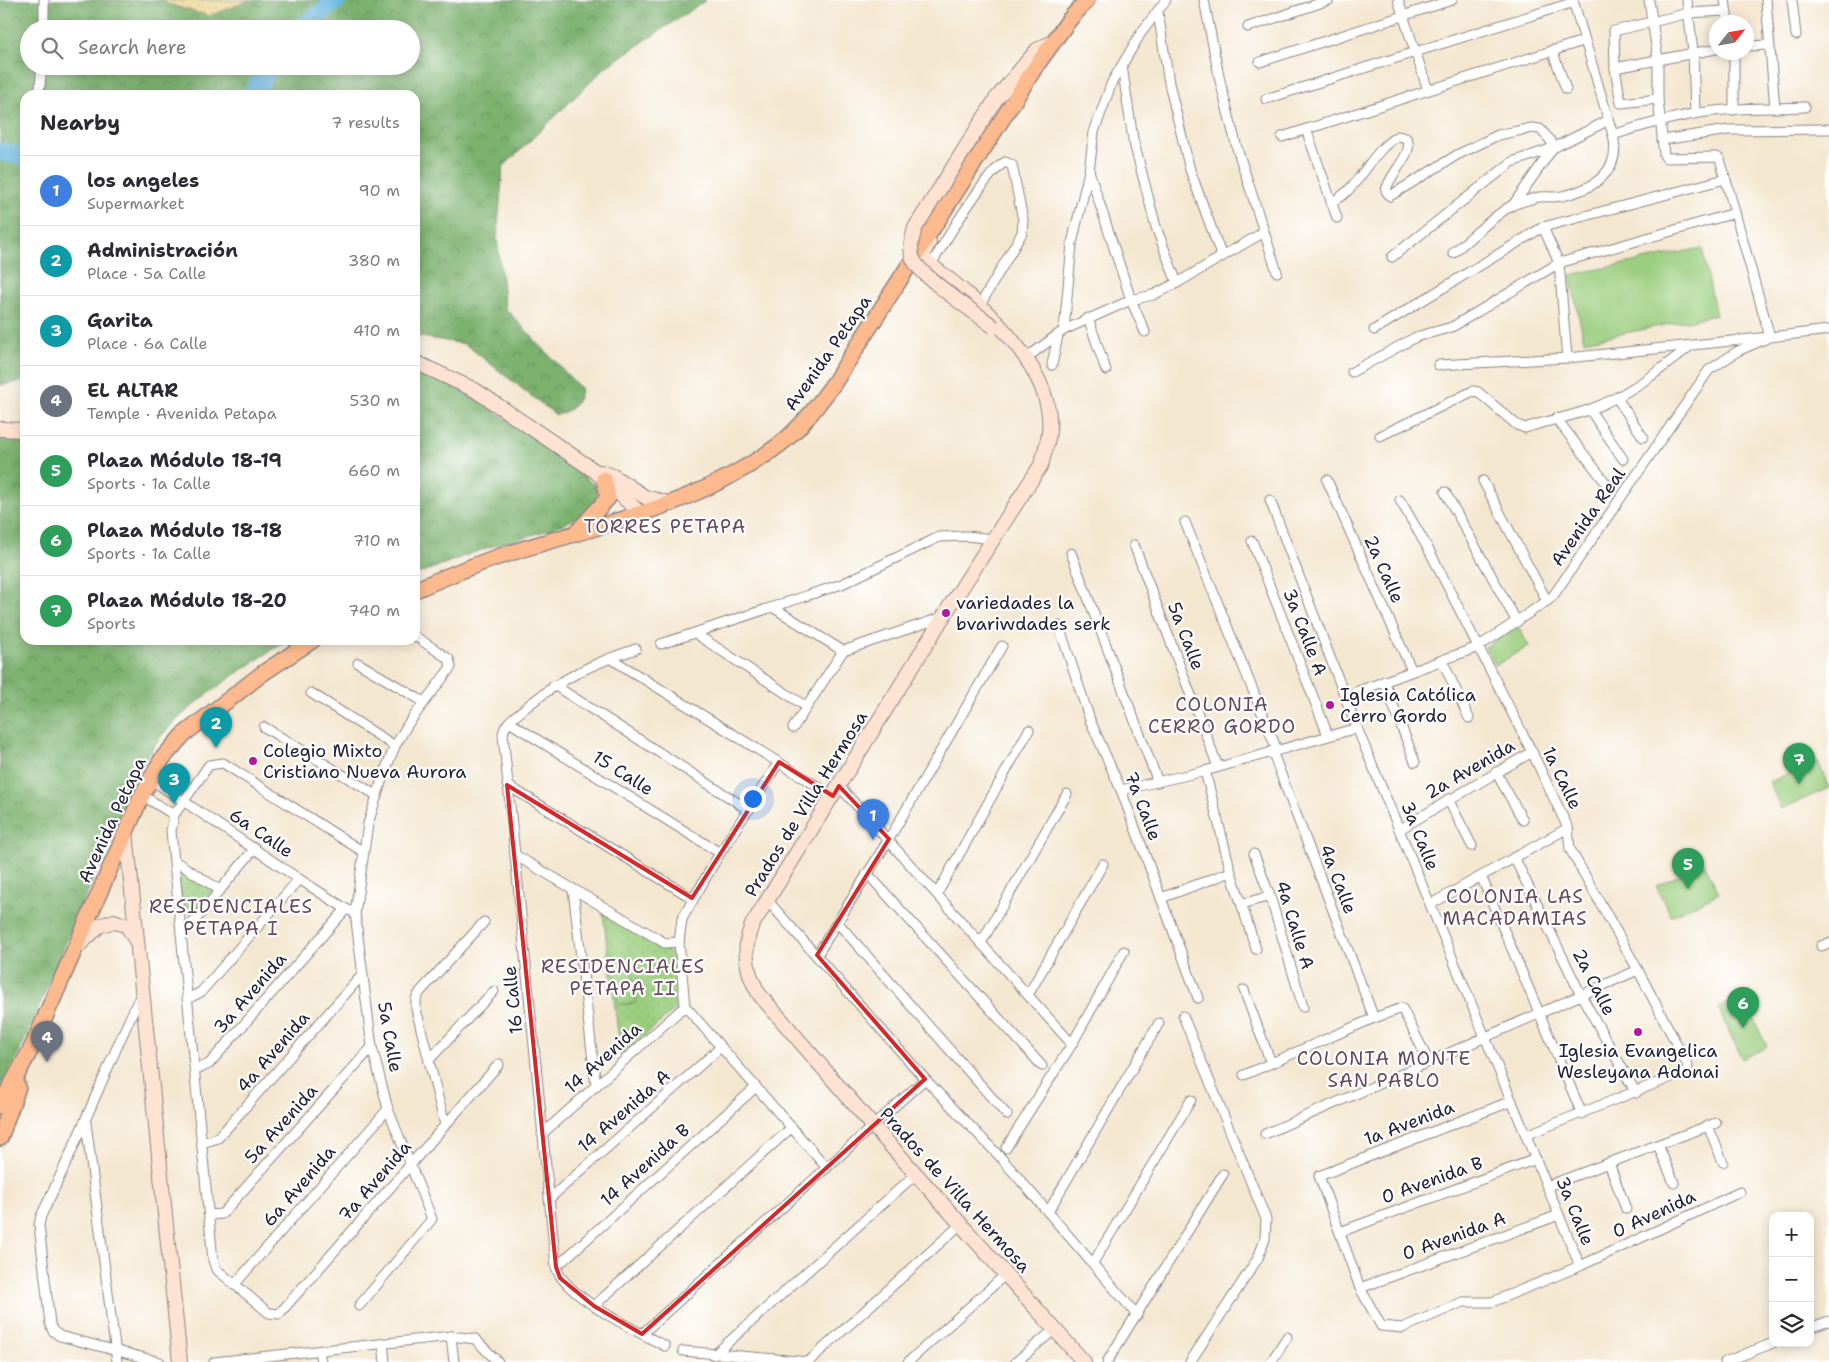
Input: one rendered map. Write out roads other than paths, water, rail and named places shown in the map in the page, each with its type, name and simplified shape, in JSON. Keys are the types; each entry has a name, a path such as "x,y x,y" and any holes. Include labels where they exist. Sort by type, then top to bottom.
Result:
{"main road":[{"name":"Avenida Petapa","path":"420,588 506,555 672,504 714,486 755,462 780,444 806,419 834,383 1054,41 1085,0"},
{"path":"1022,353 994,327 923,271 913,259 911,242 915,228 996,99 1037,50 1054,41"},
{"path":"930,235 929,246 923,258 930,265"},
{"name":"Prados de Villa Hermosa","path":"930,265 980,304 1003,327 1022,353 1039,383 1047,408 1050,430 1046,448 1041,465 944,616 752,925 748,939 747,963 753,983 760,994 916,1174 1084,1362"},
{"path":"420,364 474,390 600,475 640,513"},
{"path":"0,429 20,430"},
{"path":"600,475 613,476 645,497 672,504"},
{"path":"574,534 605,502 608,493 600,475"},
{"name":"Avenida Petapa","path":"0,1138 32,1047 149,778 173,745 194,725 306,645"},
{"path":"126,832 180,1362"},
{"path":"73,951 100,926 114,921 123,923 130,929 139,948"},
{"name":"Avenida Petapa","path":"0,1106 32,1047"}],"street":[{"path":"44,0 44,20"},
{"path":"1052,366 1061,332 1072,243 1089,170 1094,132 1112,82 1141,33 1166,0"},
{"path":"1204,0 1220,81 1237,148 1277,272"},
{"path":"1248,27 1329,0"},
{"path":"1398,0 1428,90"},
{"path":"1260,62 1452,0"},
{"path":"1438,365 1567,358 1689,347 1745,338 1770,337 1719,158 1666,158 1662,140 1658,99 1658,58 1649,0"},
{"path":"1687,0 1693,52 1695,113"},
{"path":"1724,0 1726,15"},
{"path":"1766,0 1775,108"},
{"path":"1792,0 1796,35"},
{"path":"1266,99 1570,2 1613,135 1616,148 1614,160 1604,177 1574,193 1560,197 1538,198 1513,206"},
{"path":"1658,99 1622,104 1615,68 1615,30 1689,13 1725,11"},
{"path":"1158,12 1169,83 1190,170 1222,257"},
{"path":"1282,137 1580,42"},
{"path":"1754,46 1769,45"},
{"path":"1552,50 1566,89"},
{"path":"1615,68 1658,58 1709,50"},
{"path":"1734,60 1734,110"},
{"path":"1122,66 1133,139 1156,227 1177,283"},
{"path":"40,90 41,75"},
{"path":"1613,135 1695,113 1805,108"},
{"path":"1392,257 1512,162 1553,148 1605,122"},
{"path":"1332,202 1346,192 1376,155 1398,136 1406,138 1409,150 1389,180 1386,191 1390,196 1457,155 1498,135 1532,128 1540,129 1551,141 1553,148"},
{"path":"1306,129 1337,218"},
{"path":"1662,140 1736,130 1829,130"},
{"path":"1453,253 1513,206 1553,148"},
{"path":"930,265 966,209 997,168 1005,162 1011,164 1016,175 1023,220 1022,234 980,304"},
{"path":"1089,170 1131,300 1145,332"},
{"path":"1374,330 1543,227 1725,179"},
{"path":"1352,372 1416,337 1452,328 1559,263 1735,214"},
{"path":"1543,227 1559,263 1567,358"},
{"path":"1022,353 1088,318 1131,300 1153,295 1177,283 1264,232"},
{"path":"1088,318 1106,370"},
{"name":"Avenida Real","path":"1345,696 1478,647 1554,596 1709,370 1738,351 1770,337 1829,330"},
{"path":"1380,436 1473,390 1522,428 1590,410 1617,398 1661,369 1689,347"},
{"path":"1617,398 1643,437"},
{"path":"1590,410 1623,459"},
{"path":"1556,418 1609,487"},
{"name":"2a Calle","path":"1327,480 1412,671"},
{"path":"1483,481 1547,601"},
{"path":"1445,492 1517,622"},
{"name":"3a Calle","path":"1270,500 1357,728 1580,1266"},
{"name":"1a Calle","path":"1400,500 1430,552 1532,752 1568,828 1570,849 1638,970 1688,1066 1687,1072 1636,1093"},
{"name":"4a Calle","path":"1185,522 1274,750 1374,1018"},
{"path":"661,644 774,608 861,576 939,537 967,536 993,539"},
{"name":"3a Calle A","path":"1252,541 1328,736"},
{"name":"5a Calle","path":"1134,545 1218,767"},
{"path":"1071,554 1158,782"},
{"path":"774,608 843,651"},
{"path":"793,728 805,706 843,651 944,616"},
{"name":"7a Calle","path":"1059,626 1090,720 1121,790 1198,998"},
{"path":"696,634 805,706"},
{"name":"5a Calle","path":"359,1306 432,1219 409,1167 388,1109 372,1047 355,913 362,851 376,795 395,746 424,702 449,672 452,665 448,659 420,639"},
{"path":"817,955 838,923 1002,646"},
{"path":"506,725 554,684 610,658 636,649"},
{"path":"610,658 779,762 836,791 888,839 1072,1044"},
{"path":"1442,660 1469,718"},
{"path":"358,663 424,702"},
{"path":"1384,681 1415,762"},
{"path":"554,684 749,810"},
{"path":"311,694 395,746"},
{"name":"16 Calle","path":"506,725 507,786 556,1268"},
{"name":"15 Calle","path":"506,725 720,853"},
{"path":"264,727 376,795"},
{"path":"1121,790 1205,771 1357,728"},
{"path":"937,894 1029,730"},
{"name":"2a Avenida","path":"1400,829 1448,799 1532,752"},
{"path":"779,762 692,898 682,919 679,942 685,1006 827,1168"},
{"path":"234,1285 216,1269 209,1215 171,831 174,815 209,765 223,763 362,851"},
{"path":"1205,771 1231,872 1256,949"},
{"path":"1496,772 1523,820"},
{"name":"6a Calle","path":"149,778 300,880 355,913"},
{"path":"507,786 692,898"},
{"path":"162,808 171,792"},
{"path":"981,943 1067,794"},
{"path":"142,795 174,815"},
{"path":"1448,799 1472,846"},
{"path":"1430,904 1568,828"},
{"path":"182,936 255,848"},
{"name":"4a Calle A","path":"1254,854 1270,896 1303,1007"},
{"path":"515,855 665,943 679,942"},
{"name":"2a Calle","path":"1514,858 1581,995 1636,1093"},
{"path":"175,861 220,890"},
{"path":"1028,995 1103,864"},
{"path":"1161,898 1231,872"},
{"path":"867,873 1042,1066"},
{"path":"1482,876 1582,1114"},
{"path":"188,999 201,992 300,880"},
{"path":"573,890 596,1086"},
{"path":"1242,904 1270,896"},
{"path":"768,901 925,1079 1002,1160 1137,1315"},
{"name":"3a Avenida","path":"194,1070 210,1064 346,909"},
{"name":"5a Calle","path":"445,1125 416,1009 416,999 420,992 484,922"},
{"path":"838,923 1007,1115"},
{"path":"1006,1148 1072,1044 1124,951"},
{"path":"1265,1134 1638,970"},
{"name":"4a Avenida","path":"202,1143 218,1138 363,974"},
{"path":"143,990 108,1064 86,1122 40,1220 50,1324 53,1331 60,1336 116,1349 160,1362"},
{"path":"1244,990 1271,1063"},
{"path":"429,1060 494,991"},
{"name":"14 Avenida","path":"542,1134 685,1006"},
{"path":"1244,1075 1400,1008 1404,1009 1429,1062"},
{"path":"1182,1016 1266,1219 1266,1229 1258,1258 1190,1362"},
{"path":"1048,1212 1159,1023"},
{"name":"5a Avenida","path":"209,1215 223,1213 372,1047"},
{"name":"14 Avenida A","path":"549,1198 721,1047"},
{"name":"7a Avenida","path":"234,1285 273,1315 281,1312 499,1064"},
{"path":"642,1334 925,1079"},
{"name":"14 Avenida B","path":"556,1268 756,1087"},
{"path":"1526,1135 1636,1093"},
{"path":"1093,1263 1191,1100"},
{"name":"1a Avenida","path":"1340,1232 1319,1176 1512,1101"},
{"name":"6a Avenida","path":"234,1285 388,1109"},
{"path":"86,1122 117,1362"},
{"path":"1547,1186 1712,1125 1724,1162"},
{"path":"594,1306 792,1127"},
{"path":"1658,1145 1674,1183"},
{"name":"0 Avenida B","path":"1340,1232 1536,1159"},
{"path":"1608,1163 1626,1209"},
{"path":"714,1355 916,1174"},
{"path":"1107,1362 1222,1174"},
{"name":"0 Avenida","path":"1360,1288 1378,1324 1384,1327 1402,1328 1462,1302 1492,1302 1580,1266 1740,1192"},
{"name":"0 Avenida A","path":"1360,1288 1559,1215"},
{"path":"683,1351 808,1362 961,1224"},
{"path":"1340,1232 1360,1288"},
{"path":"556,1268 560,1278 594,1306 665,1346"},
{"path":"908,1362 1006,1274"},
{"path":"1814,1327 1829,1321"},
{"path":"1016,1362 1055,1329"},
{"path":"451,1336 454,1362"},
{"path":"214,1362 251,1360 451,1336 475,1340 498,1362"},
{"path":"1271,1362 1287,1337"},
{"path":"384,1343 385,1362"},
{"path":"1725,1362 1769,1345"},
{"path":"320,1351 321,1362"}],"waterway":[{"path":"311,20 338,0"},
{"path":"254,90 266,75"},
{"path":"0,152 20,155"}],"place":[{"name":"variedades la bvariwdades serk","path":"946,613"},
{"name":"Iglesia Católica Cerro Gordo","path":"1330,705"},
{"name":"Administración","path":"216,748"},
{"name":"Colegio Mixto Cristiano Nueva Aurora","path":"253,761"},
{"name":"Plaza Módulo 18-20","path":"1799,784"},
{"name":"Garita","path":"174,804"},
{"name":"los angeles","path":"873,840"},
{"name":"Plaza Módulo 18-19","path":"1688,889"},
{"name":"Plaza Módulo 18-18","path":"1743,1028"},
{"name":"Iglesia Evangelica Wesleyana Adonai","path":"1638,1032"},
{"name":"EL ALTAR","path":"47,1062"}],"district":[{"name":"TORRES PETAPA","path":"665,526"},
{"name":"COLONIA CERRO GORDO","path":"1222,715"},
{"name":"COLONIA LAS MACADAMIAS","path":"1515,907"},
{"name":"RESIDENCIALES PETAPA I","path":"231,917"},
{"name":"RESIDENCIALES PETAPA II","path":"623,977"},
{"name":"COLONIA MONTE SAN PABLO","path":"1384,1069"}]}
